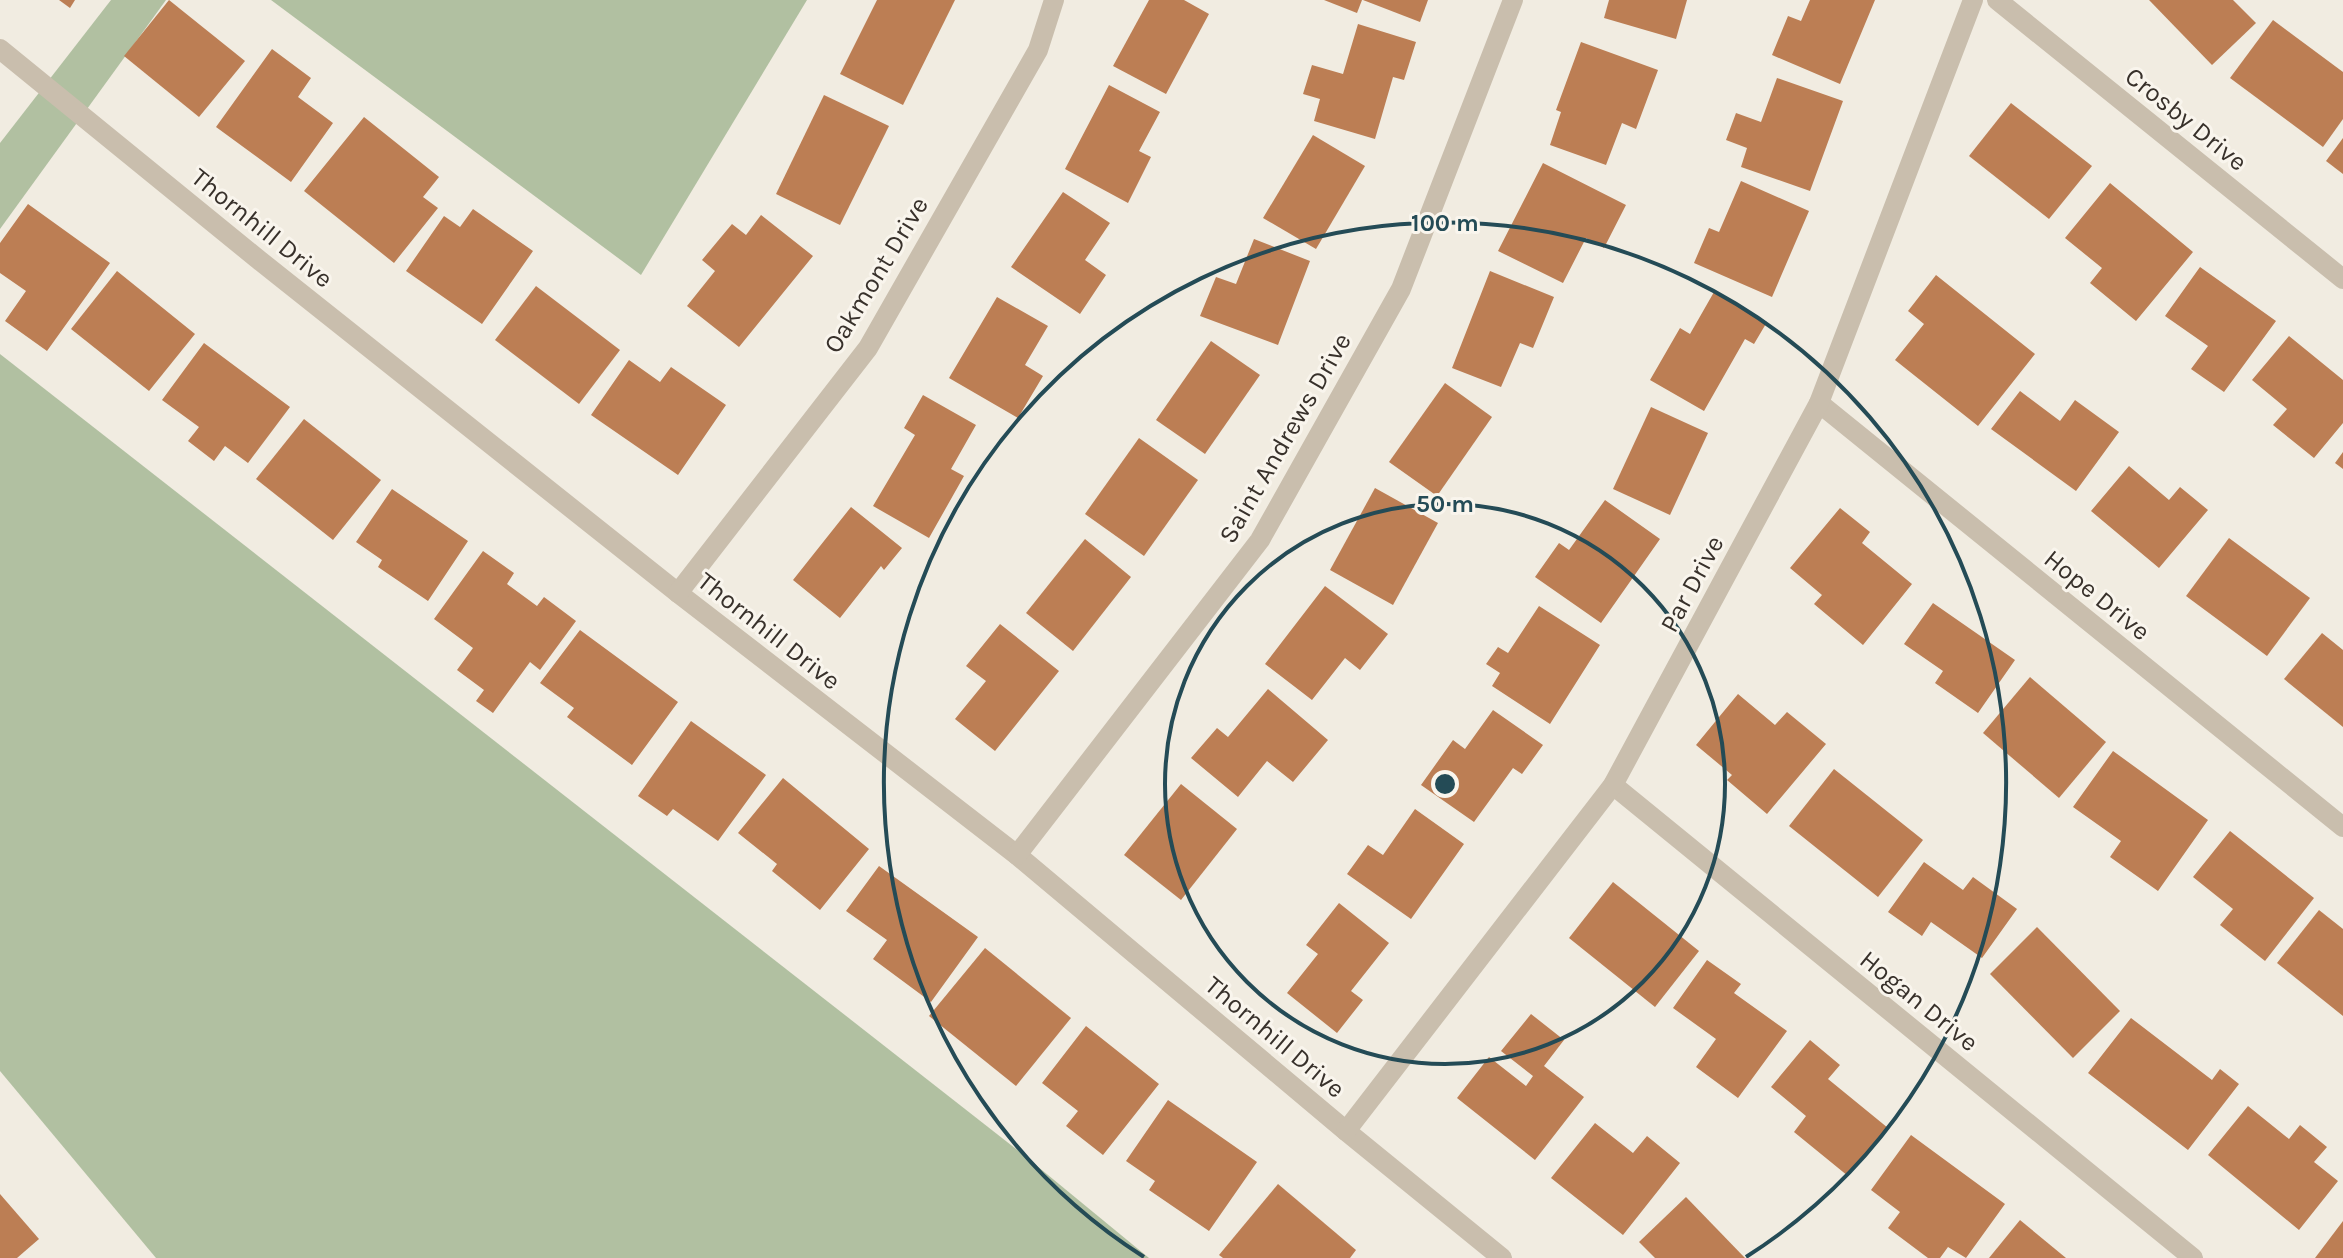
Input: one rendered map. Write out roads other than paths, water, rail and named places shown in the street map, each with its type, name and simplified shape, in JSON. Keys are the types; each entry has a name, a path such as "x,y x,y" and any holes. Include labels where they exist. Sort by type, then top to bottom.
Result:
{"street":[{"name":"Oakmont Drive","path":"678,593 868,348 1038,50 1054,0"},
{"name":"Saint Andrews Drive","path":"1017,855 1260,540 1401,289 1513,0"},
{"name":"Par Drive","path":"1346,1131 1613,785 1819,403 1973,0"},
{"name":"Crosby Drive","path":"1997,0 2343,279"},
{"name":"Thornhill Drive","path":"0,49 271,270 678,593 1017,855 1502,1258"},
{"name":"Hope Drive","path":"1819,403 2343,827"},
{"name":"Hogan Drive","path":"1613,785 2193,1258"}]}
